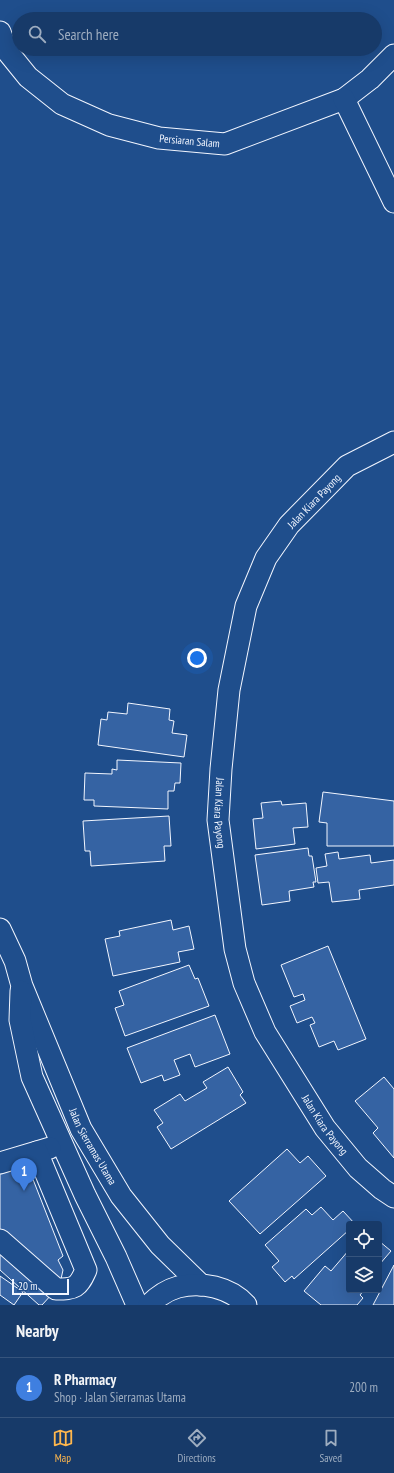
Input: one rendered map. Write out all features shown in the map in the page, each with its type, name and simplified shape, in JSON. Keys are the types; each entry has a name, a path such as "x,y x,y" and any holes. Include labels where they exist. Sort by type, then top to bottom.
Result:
{"street":[{"name":"Persiaran Salam","path":"0,32 7,51 28,77 62,104 109,125 159,138 225,144 344,99 370,78 394,55"},
{"path":"344,99 394,202"},
{"name":"Jalan Kiara Payong","path":"394,442 347,466 289,525 266,558 246,606 229,690 221,769 218,820 235,949 244,983 265,1032 325,1128 358,1168 382,1190 394,1197"},
{"name":"Jalan Sierramas Utama","path":"0,929 15,961 22,986 81,1129 121,1196 160,1245 201,1285"},
{"name":"Jalan Sierramas Utama","path":"22,986 20,1020 32,1077 85,1195 116,1257 137,1305"},
{"path":"0,1163 62,1144"},
{"path":"0,1240 56,1289 70,1289 80,1283 86,1270 37,1152"},
{"path":"149,1305 157,1297 178,1287 201,1285 222,1290 242,1301 246,1305"}],"building":[{"path":"128,703 170,709 169,720 174,721 172,733 187,735 184,757 98,745 101,719 107,720 108,712 127,714"},
{"path":"117,760 181,763 180,783 175,783 174,791 168,791 168,809 94,806 94,800 84,800 85,773 112,774 112,769 117,770"},
{"path":"323,792 394,801 394,846 327,846 327,823 319,822"},
{"path":"281,801 282,805 306,803 308,827 293,828 295,844 256,849 253,819 263,818 261,803"},
{"path":"169,816 171,846 164,846 165,861 91,866 90,851 85,851 83,821"},
{"path":"308,848 309,856 312,856 316,882 313,882 314,887 289,891 290,901 262,905 255,855"},
{"path":"338,852 339,859 370,855 371,863 394,860 394,885 359,890 360,899 332,902 329,882 318,883 316,868 327,866 325,854"},
{"path":"171,920 173,930 189,926 194,949 178,952 180,962 113,976 105,939 120,936 119,931"},
{"path":"328,946 366,1039 338,1050 334,1041 319,1047 310,1025 315,1023 312,1017 297,1023 290,1006 305,1000 303,994 294,997 281,965"},
{"path":"189,965 195,979 198,978 209,1006 125,1036 115,1008 124,1005 119,991"},
{"path":"215,1015 230,1054 195,1067 190,1054 174,1060 180,1075 164,1081 162,1075 141,1083 127,1048"},
{"path":"228,1067 243,1092 240,1095 246,1103 171,1149 157,1127 163,1123 154,1110 180,1094 185,1101 207,1088 203,1082"},
{"path":"384,1077 394,1089 394,1158 373,1133 378,1128 355,1101"},
{"path":"287,1149 300,1163 308,1156 326,1176 260,1234 229,1201"},
{"path":"27,1164 63,1256 58,1260 63,1270 61,1279 54,1281 0,1237 0,1171"},
{"path":"321,1207 333,1220 343,1211 352,1221 346,1221 346,1233 294,1279 292,1276 285,1282 272,1267 279,1261 265,1245 306,1209 312,1215"},
{"path":"382,1244 391,1251 382,1262"},
{"path":"0,1247 52,1294 42,1305 39,1305 0,1270"},
{"path":"346,1254 346,1293 362,1293 360,1295 363,1298 357,1305 321,1305 304,1291 325,1266 331,1271"},
{"path":"394,1265 394,1305 373,1305 379,1293 382,1293 382,1288"},
{"path":"0,1276 23,1292 14,1305 0,1295"}],"place":[{"name":"R Pharmacy","path":"24,1191"}]}
